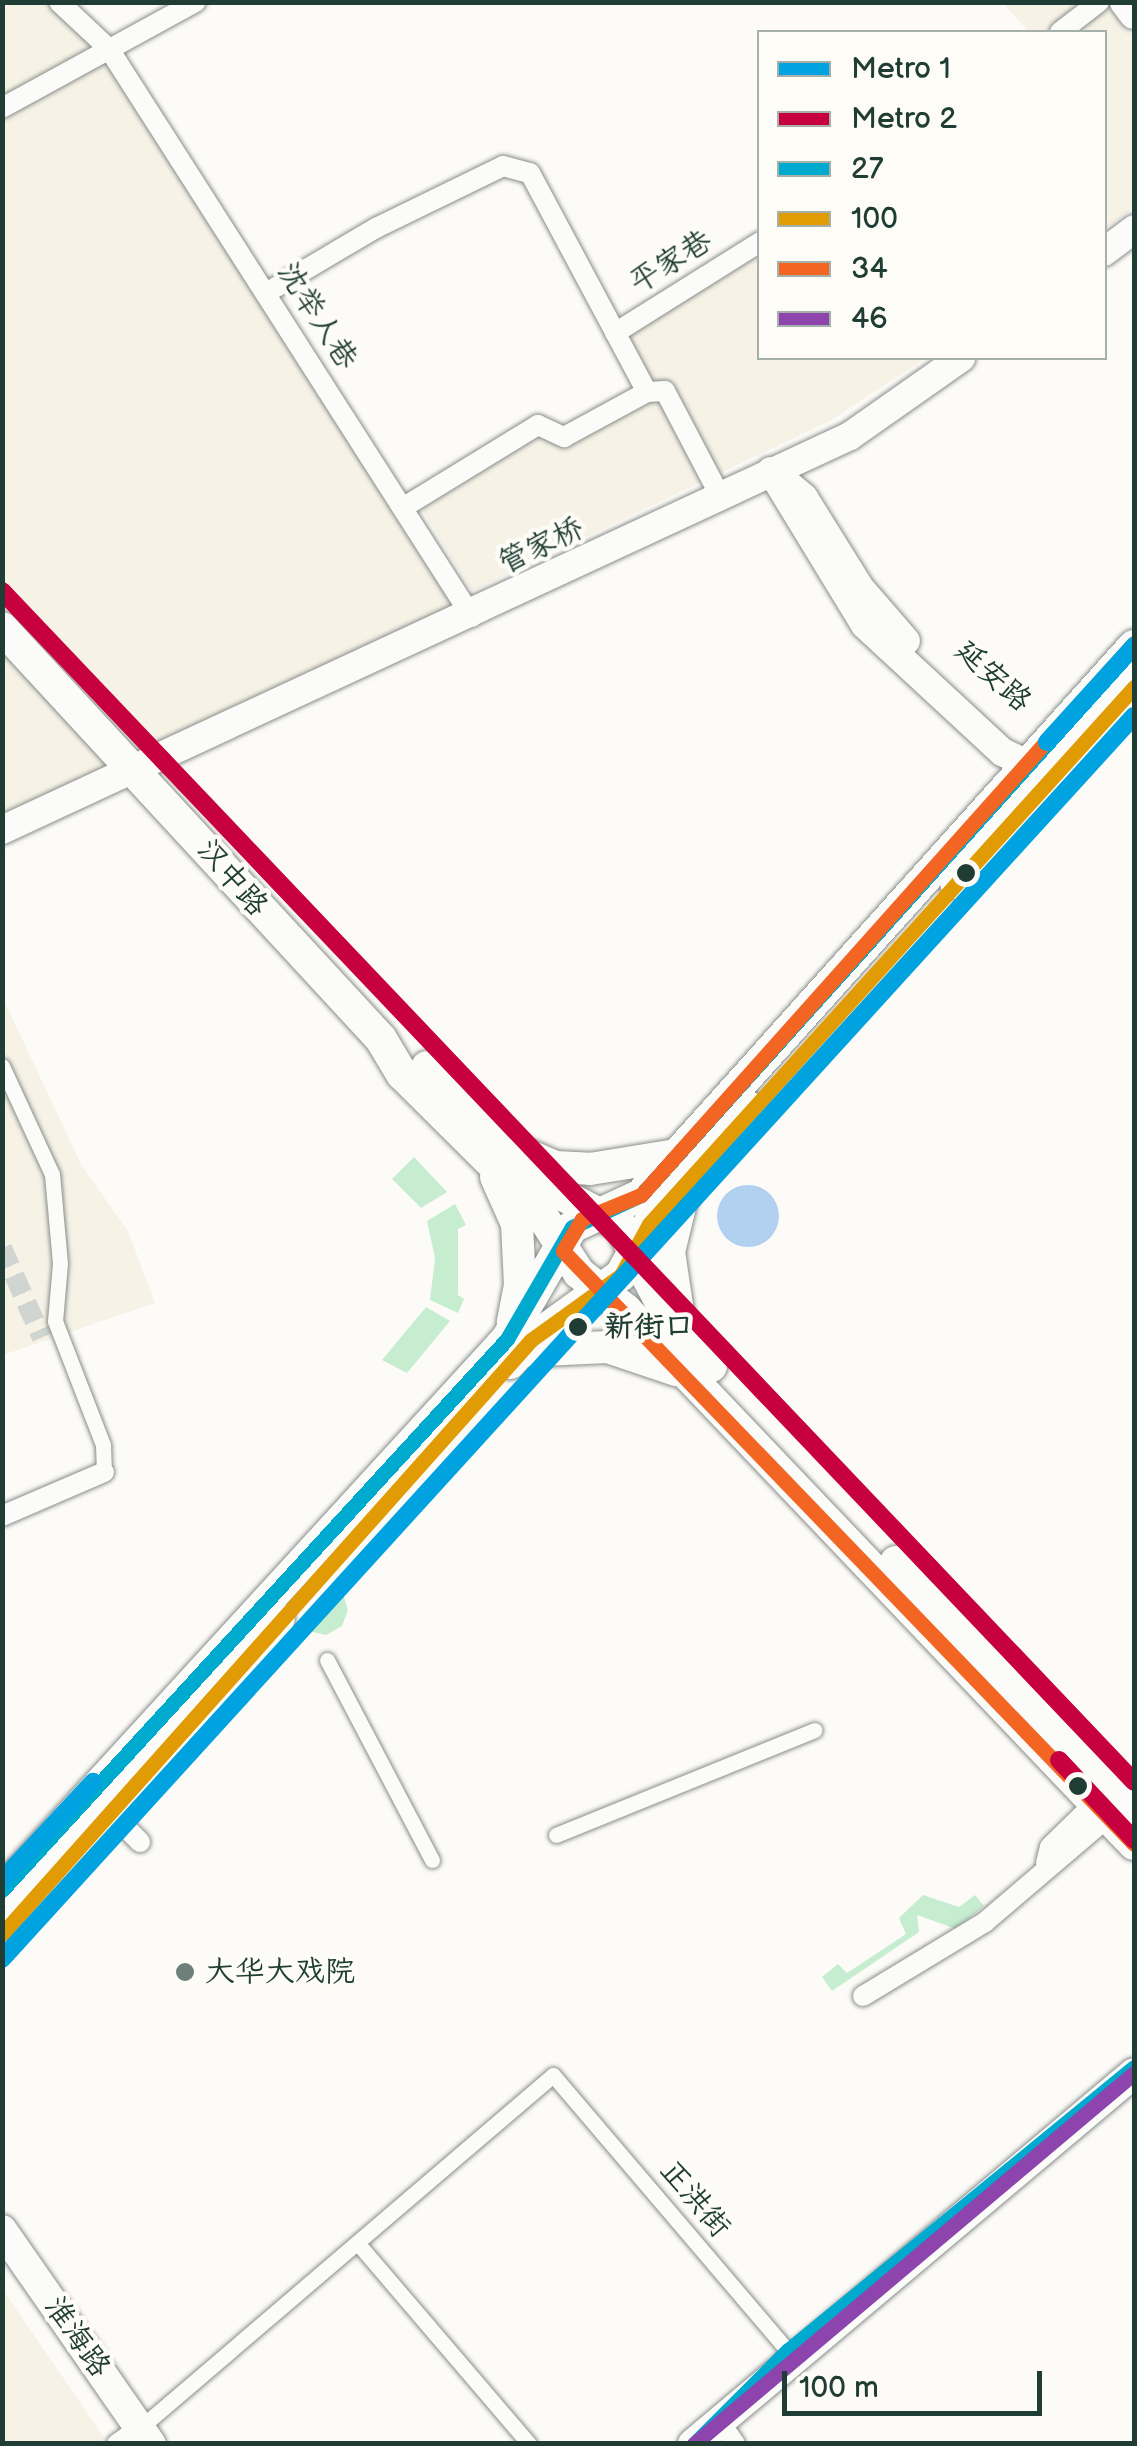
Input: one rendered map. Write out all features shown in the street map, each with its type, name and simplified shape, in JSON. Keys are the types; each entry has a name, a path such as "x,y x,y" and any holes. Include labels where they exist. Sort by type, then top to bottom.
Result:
{"main road":[{"path":"1125,2 1134,14"},
{"name":"汉中路","path":"2,628 136,766 381,1039 418,1058 495,1150 564,1251 615,1251"},
{"path":"2,1891 513,1345 650,1224 688,1161 1134,646"},
{"path":"615,1251 641,1195 688,1161 1134,687"},
{"path":"495,1150 569,1169 688,1161"},
{"path":"495,1150 517,1224 520,1284 513,1345"},
{"name":"汉中路","path":"495,1150 556,1192 615,1251"},
{"path":"688,1161 670,1252 674,1303 698,1368"},
{"path":"2,1935 513,1345 564,1251 572,1227 615,1251 668,1316 698,1368"},
{"path":"615,1251 698,1368 1113,1809 1134,1844"},
{"path":"513,1345 608,1347 698,1368"},
{"path":"693,2444 727,2432 794,2358 1134,2072"},
{"name":"淮海路","path":"2,2230 136,2438"}],"street":[{"name":"沈举人巷","path":"59,2 109,50 472,616"},
{"path":"2,108 196,2"},
{"path":"1063,30 1100,2"},
{"path":"266,293 376,228 503,166 530,173 647,392"},
{"path":"1107,250 1134,229"},
{"name":"平家巷","path":"615,333 757,244"},
{"name":"管家桥","path":"2,830 472,616 720,494 850,436 957,360"},
{"path":"404,507 538,425 564,437 647,392 664,391 720,494"},
{"name":"延安路","path":"771,471 804,498 882,616 1015,740 1030,765"},
{"path":"2,1066 52,1174 60,1263 55,1321 103,1445 104,1472 2,1516"},
{"path":"327,1660 432,1860"},
{"path":"556,1835 815,1730"},
{"path":"862,1996 984,1922 1046,1864 1050,1847 1113,1809"},
{"path":"109,1811 140,1842"},
{"name":"正洪街","path":"360,2246 553,2074 794,2358"},
{"path":"136,2438 360,2246 529,2444"}],"shaded area":[{"path":"3,3 60,3 109,49 472,617 3,830"},
{"path":"1003,3 1105,3 1134,38 1134,208 1107,228 1107,30 1027,30"},
{"path":"757,243 757,360 923,360 830,421 472,591 416,500 538,425 564,437 646,392 615,333"},
{"path":"2,996 82,1166 128,1231 155,1303 3,1355"},
{"path":"3,2290 108,2443 3,2443"}],"green space":[{"path":"414,1157 447,1192 421,1208 392,1179"},
{"path":"455,1204 466,1225 458,1229 458,1295 464,1299 458,1313 430,1300 435,1258 427,1221"},
{"path":"426,1307 450,1321 407,1373 382,1360"},
{"path":"343,1594 348,1610 342,1626 326,1635 309,1631"},
{"path":"923,1895 959,1907 975,1895 984,1906 956,1929 917,1915 919,1932 832,1991 822,1977 838,1964 847,1973 906,1934 899,1918"}],"water":[{"path":"748,1185 770,1194 779,1216 770,1238 748,1247 726,1238 717,1216 726,1194"}],"tunnel":[{"path":"2,1248 42,1338"}],"metro line":[{"name":"2","path":"2,591 1134,1782"},
{"name":"1","path":"1047,742 1134,646"},
{"name":"1","path":"2,1959 1134,716"},
{"name":"2","path":"1059,1760 1134,1840"},
{"name":"1","path":"2,1880 93,1782"}],"transit line":[{"name":"34","path":"1134,643 641,1195 582,1219 563,1251 1134,1844"},
{"name":"27","path":"2,1890 507,1339 572,1227 641,1195 1134,647"},
{"name":"100","path":"2,1934 531,1340 621,1275 649,1224 1134,687"},
{"name":"27","path":"694,2444 787,2351 1134,2067"},
{"name":"46","path":"694,2444 1134,2073"}],"place":[{"name":"新街口","path":"578,1327"},
{"name":"大华大戏院","path":"185,1972"}]}
